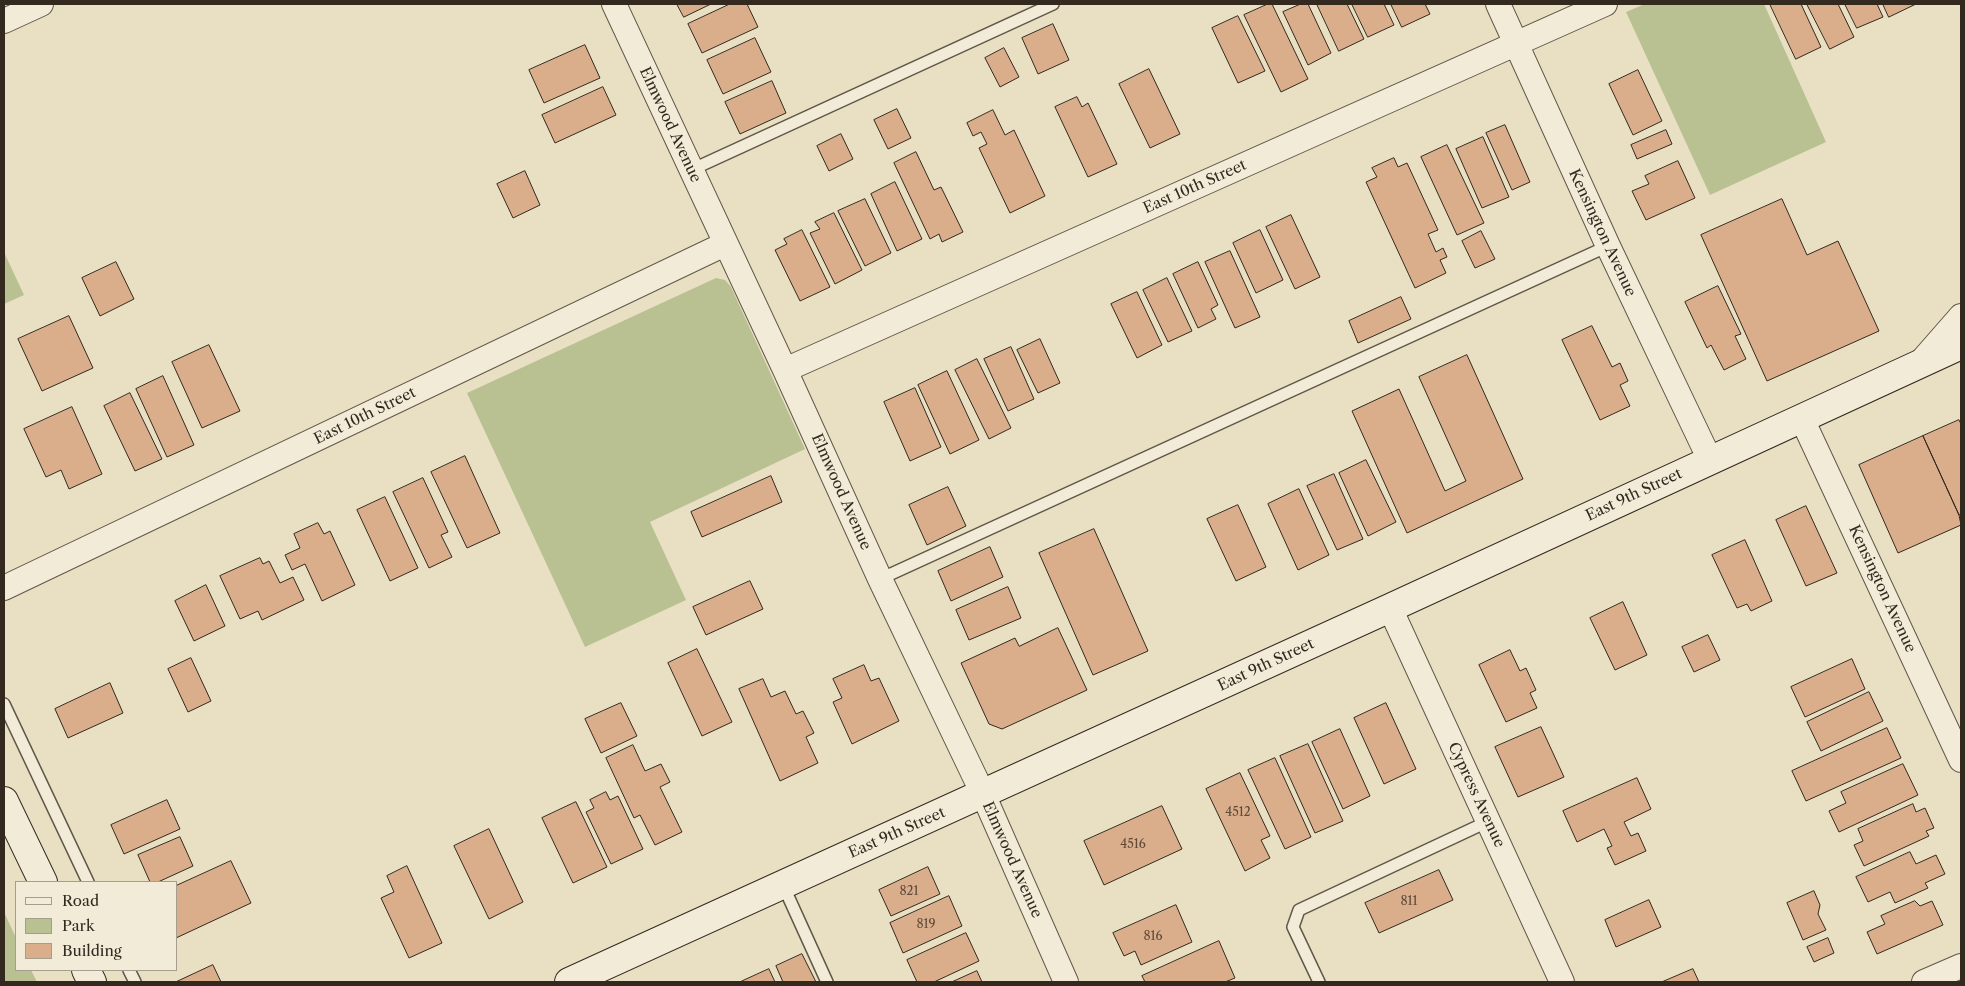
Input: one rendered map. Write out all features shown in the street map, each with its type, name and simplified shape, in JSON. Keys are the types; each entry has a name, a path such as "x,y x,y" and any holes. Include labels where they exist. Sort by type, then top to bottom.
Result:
{"main road":[{"name":"East 9th Street","path":"569,982 1390,608 1961,345"},
{"path":"4,801 43,881"}],"street":[{"path":"4,21 41,4"},
{"name":"Elmwood Avenue","path":"614,4 725,244 786,370 880,579 983,794 1066,982"},
{"name":"Kensington Avenue","path":"1498,4 1608,246 1710,460"},
{"name":"East 10th Street","path":"786,370 1605,4"},
{"name":"East 10th Street","path":"4,588 725,244"},
{"path":"1918,364 1961,316"},
{"name":"Kensington Avenue","path":"1802,419 1961,760"},
{"name":"Cypress Avenue","path":"1390,608 1562,982"},
{"path":"1924,982 1961,966"}],"lane":[{"path":"691,170 1053,4"},
{"path":"880,579 1608,246"},
{"path":"4,704 88,881"},
{"path":"1319,982 1293,927 1299,910 1489,822"},
{"path":"783,885 827,982"}],"green space":[{"path":"1645,4 1764,4 1826,142 1710,195 1626,12"},
{"path":"4,252 24,295 4,304"},
{"path":"716,278 725,280 731,287 805,449 650,522 686,600 585,647 467,393"},
{"path":"4,912 15,936 15,971 32,971 37,982 4,982"}],"building":[{"path":"677,4 711,4 684,17"},
{"path":"730,4 747,4 758,27 702,53 688,24"},
{"path":"1272,4 1308,79 1281,92 1244,15"},
{"path":"1301,4 1308,4 1331,53 1308,65 1283,12"},
{"path":"1317,4 1347,4 1364,39 1339,51"},
{"path":"1352,4 1384,4 1394,25 1368,37"},
{"path":"1391,4 1425,4 1430,14 1402,27"},
{"path":"1770,4 1801,4 1821,47 1796,59"},
{"path":"1807,4 1838,4 1854,37 1830,49"},
{"path":"1845,4 1877,4 1883,17 1857,28"},
{"path":"1883,4 1916,4 1889,17"},
{"path":"1238,16 1265,71 1238,83 1212,28"},
{"path":"1053,24 1069,60 1038,74 1022,38"},
{"path":"755,38 771,72 723,94 707,60"},
{"path":"585,45 600,78 544,103 529,70"},
{"path":"1004,48 1019,77 1000,87 985,58"},
{"path":"1149,69 1180,134 1150,148 1119,84"},
{"path":"1638,70 1662,121 1633,135 1609,84"},
{"path":"772,81 786,113 740,134 725,102"},
{"path":"603,87 616,115 555,143 542,115"},
{"path":"1077,97 1082,107 1088,103 1117,164 1088,177 1055,107"},
{"path":"897,109 911,138 888,149 874,120"},
{"path":"993,110 1005,135 1014,130 1045,196 1010,213 979,148 987,144 981,132 973,136 967,123"},
{"path":"1505,125 1530,182 1512,190 1486,133"},
{"path":"1666,130 1672,144 1637,159 1631,145"},
{"path":"841,134 853,159 829,171 817,146"},
{"path":"1483,137 1509,197 1482,208 1456,149"},
{"path":"1447,145 1484,223 1457,235 1421,157"},
{"path":"916,152 934,190 941,187 963,232 942,242 939,234 930,239 894,163"},
{"path":"1394,158 1398,167 1407,163 1438,230 1428,234 1436,252 1443,248 1447,257 1440,260 1446,273 1415,288 1366,182 1377,177 1372,168"},
{"path":"1678,161 1695,198 1646,220 1632,191 1649,184 1645,176"},
{"path":"525,171 540,205 513,218 497,184"},
{"path":"895,182 922,239 897,251 871,194"},
{"path":"865,199 891,253 865,266 838,211"},
{"path":"1782,199 1807,255 1838,241 1879,331 1767,381 1701,235"},
{"path":"834,213 862,270 835,284 810,233 820,229 815,222"},
{"path":"1291,215 1320,277 1295,289 1266,227"},
{"path":"802,230 830,287 800,301 775,250 787,244 784,239"},
{"path":"1260,230 1283,280 1256,293 1233,243"},
{"path":"1481,231 1495,259 1475,268 1462,241"},
{"path":"1230,251 1260,317 1235,328 1205,262"},
{"path":"116,262 134,299 100,316 82,278"},
{"path":"1198,262 1218,305 1211,309 1216,319 1198,328 1173,274"},
{"path":"1167,278 1192,331 1168,342 1143,290"},
{"path":"1718,286 1741,334 1735,336 1746,359 1724,370 1711,345 1707,348 1685,302"},
{"path":"1137,292 1162,345 1137,358 1111,304"},
{"path":"1401,297 1411,319 1358,343 1349,321"},
{"path":"69,316 93,368 42,391 18,339"},
{"path":"1592,326 1612,367 1620,363 1628,381 1620,385 1630,406 1600,420 1562,340"},
{"path":"1040,339 1060,383 1038,393 1017,350"},
{"path":"209,345 240,411 202,428 172,362"},
{"path":"1011,347 1034,399 1008,411 984,359"},
{"path":"1467,355 1523,479 1407,533 1352,411 1399,389 1445,491 1466,481 1419,377"},
{"path":"977,359 1011,428 989,439 955,370"},
{"path":"947,371 979,440 950,454 918,385"},
{"path":"163,376 194,445 167,457 136,389"},
{"path":"915,388 941,447 910,461 884,402"},
{"path":"130,393 162,459 135,471 104,406"},
{"path":"72,407 102,474 69,489 61,470 46,477 24,429"},
{"path":"1959,420 1961,424 1961,514 1959,515 1923,436"},
{"path":"1923,436 1959,515 1961,525 1898,553 1859,465"},
{"path":"465,456 500,533 467,548 431,472"},
{"path":"1366,460 1396,522 1368,536 1339,473"},
{"path":"1334,474 1363,539 1337,550 1307,486"},
{"path":"771,476 782,502 702,537 691,512"},
{"path":"423,478 448,532 441,535 452,557 429,568 393,492"},
{"path":"948,487 966,526 927,545 909,505"},
{"path":"1299,489 1329,555 1298,570 1268,504"},
{"path":"385,497 418,568 390,581 357,510"},
{"path":"1238,505 1266,567 1236,581 1207,519"},
{"path":"1806,506 1837,573 1806,586 1776,520"},
{"path":"318,523 324,534 330,531 355,585 322,601 305,564 292,570 285,555 300,548 294,534"},
{"path":"1094,529 1148,651 1093,675 1039,553"},
{"path":"1745,540 1772,601 1751,611 1747,604 1737,608 1712,555"},
{"path":"990,547 1003,577 951,601 938,571"},
{"path":"260,558 263,564 269,561 280,583 293,577 304,600 262,620 258,611 240,619 220,576"},
{"path":"750,581 763,609 706,635 693,607"},
{"path":"206,585 225,626 194,641 175,601"},
{"path":"1008,587 1021,618 969,640 956,610"},
{"path":"1623,602 1647,655 1615,670 1590,618"},
{"path":"1058,628 1087,690 1002,729 989,724 961,663 1015,638 1019,646"},
{"path":"1708,635 1720,660 1694,672 1682,647"},
{"path":"697,649 732,722 702,736 668,663"},
{"path":"1510,650 1520,671 1526,668 1536,690 1530,693 1537,708 1506,722 1479,665"},
{"path":"191,658 211,701 188,712 168,669"},
{"path":"1852,659 1865,689 1805,717 1791,687"},
{"path":"864,665 871,681 879,678 899,721 852,744 833,702 842,698 833,679"},
{"path":"763,679 771,697 785,691 796,714 803,711 814,733 806,737 818,763 780,781 739,689"},
{"path":"110,683 123,713 68,738 55,709"},
{"path":"1869,692 1883,721 1821,751 1807,722"},
{"path":"621,703 637,736 601,753 585,719"},
{"path":"1386,703 1416,769 1384,784 1354,718"},
{"path":"1541,727 1564,777 1518,797 1495,747"},
{"path":"1887,728 1901,758 1806,801 1792,771"},
{"path":"1340,729 1370,796 1343,809 1312,742"},
{"path":"1308,744 1343,821 1315,833 1280,756"},
{"path":"633,745 645,771 661,764 670,782 660,787 682,832 655,845 640,815 634,818 606,758"},
{"path":"1275,758 1311,837 1285,849 1248,770"},
{"path":"1903,764 1918,795 1839,832 1829,811 1846,803 1841,792"},
{"path":"1240,773 1270,836 1261,840 1270,858 1245,871 1206,789"},
{"path":"1637,778 1651,809 1624,822 1631,836 1638,833 1646,851 1615,865 1607,848 1612,846 1604,829 1577,842 1563,811"},
{"path":"606,792 610,800 618,796 643,849 611,864 586,812 594,808 590,800"},
{"path":"167,800 180,829 124,854 111,825"},
{"path":"576,802 607,867 573,883 542,818"},
{"path":"1913,804 1916,812 1925,808 1934,828 1926,831 1929,836 1864,866 1854,845 1863,841 1858,829"},
{"path":"1162,806 1182,849 1104,885 1084,841"},
{"path":"489,829 523,902 489,919 454,846"},
{"path":"180,837 193,866 160,881 150,881 138,855"},
{"path":"1910,852 1916,864 1936,855 1945,874 1925,883 1928,888 1895,903 1890,892 1868,902 1856,877"},
{"path":"231,861 251,903 178,937 178,885"},
{"path":"407,866 442,943 409,958 381,898 394,892 387,876"},
{"path":"928,867 940,894 891,916 879,890"},
{"path":"1439,870 1453,900 1379,933 1365,903"},
{"path":"1814,891 1820,905 1818,914 1826,930 1803,940 1787,903"},
{"path":"949,896 962,926 903,953 890,923"},
{"path":"1649,900 1661,927 1616,947 1605,920"},
{"path":"1915,901 1920,906 1932,901 1943,925 1877,954 1867,932 1885,924 1881,916"},
{"path":"1176,905 1192,942 1141,965 1135,951 1124,956 1113,933"},
{"path":"966,933 979,961 934,982 917,982 907,960"},
{"path":"1828,938 1834,953 1814,962 1807,947"},
{"path":"1219,941 1235,978 1225,982 1145,982 1142,976"},
{"path":"802,954 816,982 783,982 776,966"},
{"path":"213,965 221,982 176,982"},
{"path":"769,969 775,982 740,982"},
{"path":"1693,969 1699,982 1662,982"},
{"path":"977,971 982,982 952,982"}]}
